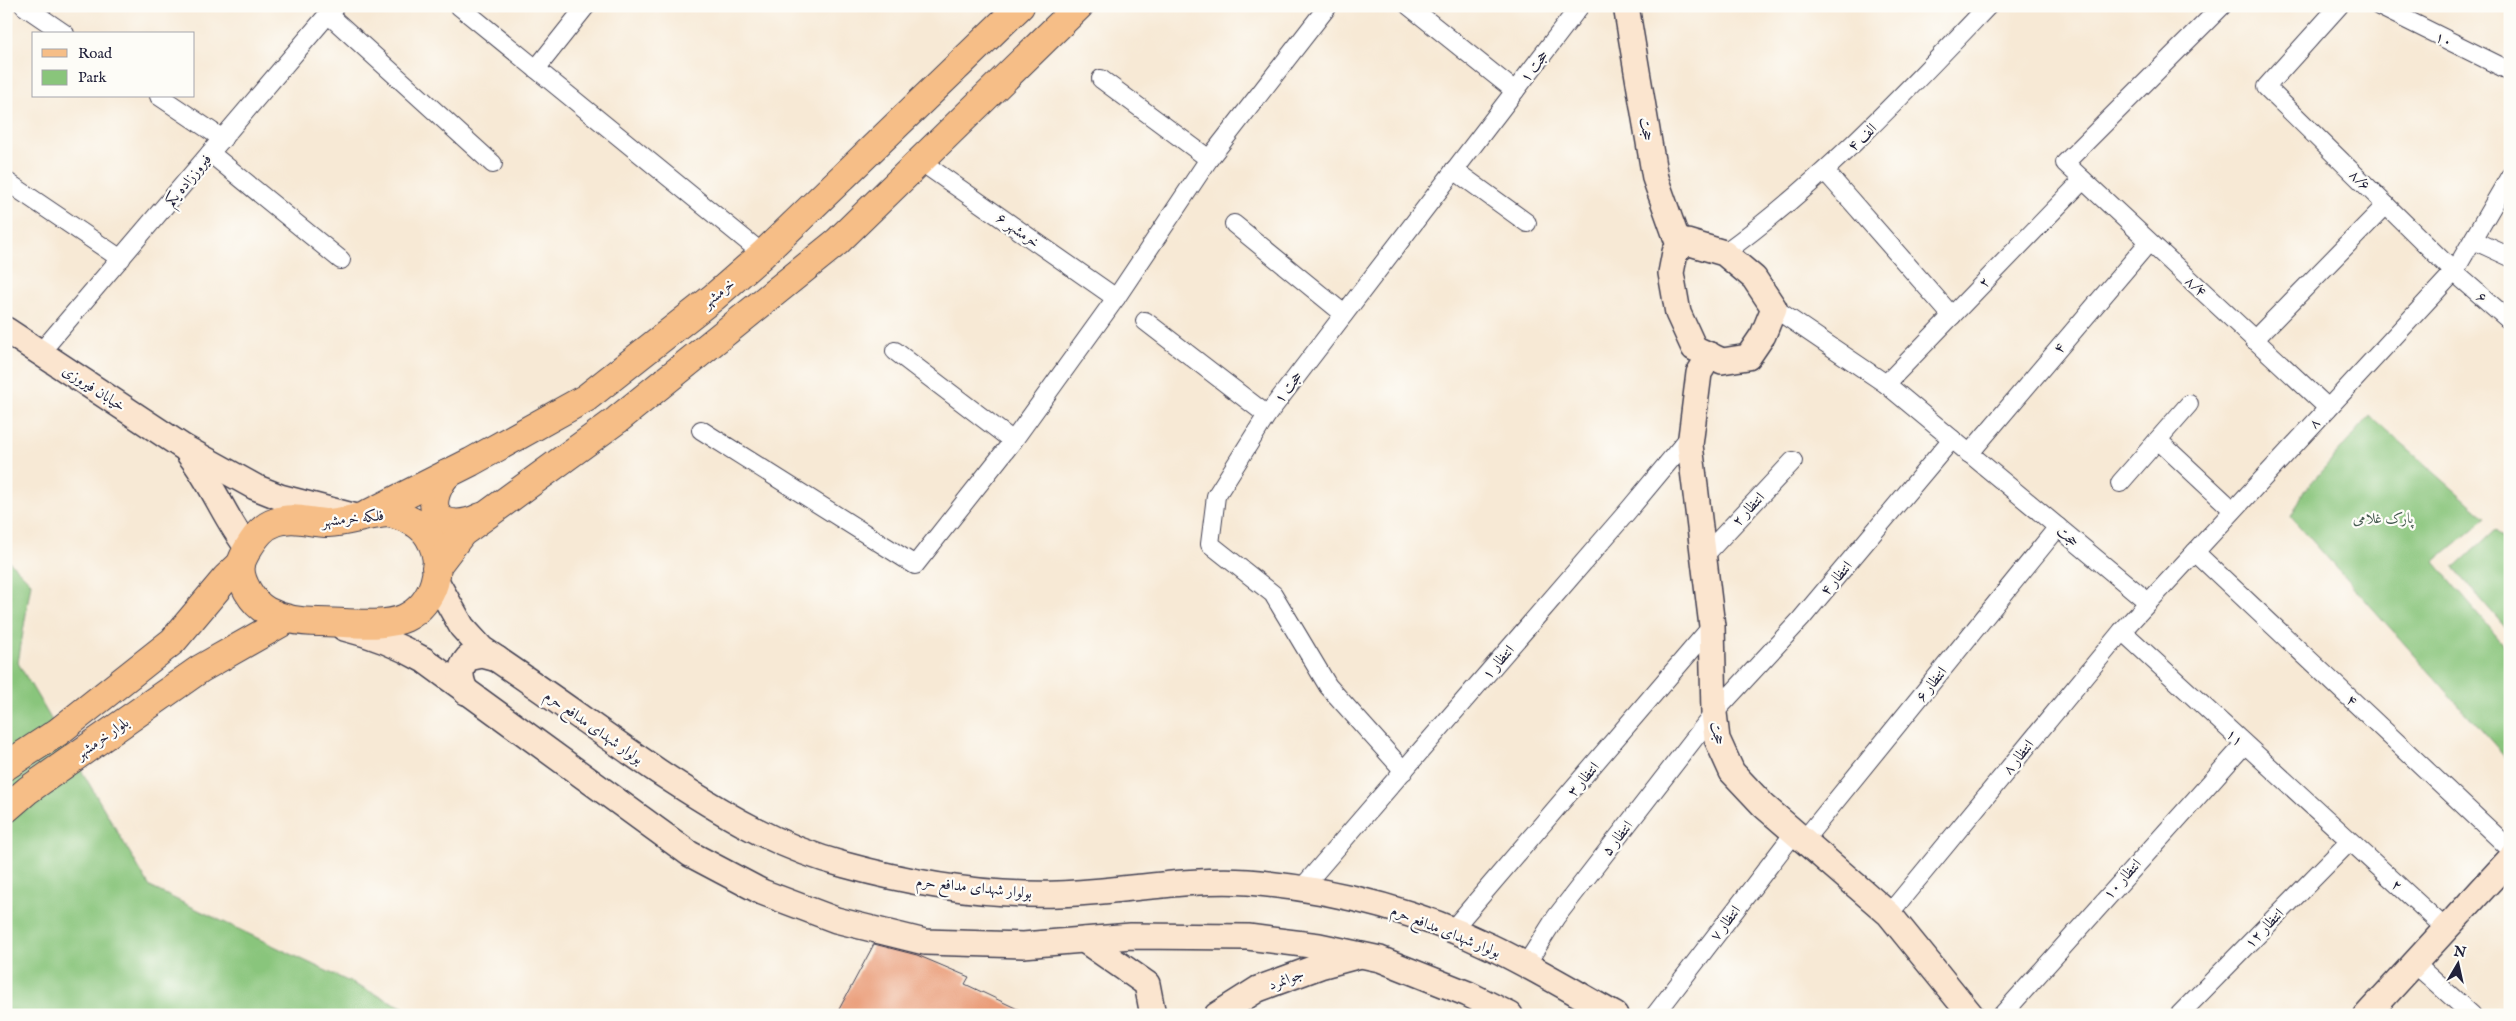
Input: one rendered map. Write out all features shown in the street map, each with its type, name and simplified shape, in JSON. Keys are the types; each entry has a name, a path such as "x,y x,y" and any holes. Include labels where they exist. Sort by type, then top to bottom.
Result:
{"main road":[{"name":"خرمشهر","path":"362,516 447,474 586,398 714,297 763,254 1020,6"},
{"path":"182,447 200,469 235,531 245,556 243,582 253,598 266,611 288,619 317,622 376,624 405,618 426,602 436,574 462,533 617,420 837,242 1079,6"},
{"name":"حجت","path":"1626,6 1655,178 1680,248"},
{"path":"1687,242 1724,253 1754,278 1774,308 1764,335 1748,357 1722,361 1694,348 1678,313 1671,273 1675,252 1687,242"},
{"name":"خیابان فیروزی","path":"6,330 182,447"},
{"name":"حجت","path":"1710,355 1699,373 1690,445 1712,626 1714,713 1717,739 1732,772 1764,806 1889,914 1971,1015"},
{"path":"182,447 255,487 280,497 362,516"},
{"path":"447,474 437,487 433,500 434,510 442,519 453,524 462,524 486,515"},
{"name":"فلکه خرمشهر","path":"173,641 245,556 258,533 277,521 296,518 328,522 388,513 404,516 429,537 436,557 436,574"},
{"name":"بولوار شهدای مدافع حرم","path":"436,574 462,628 482,649 626,750 744,826 792,848 844,865 899,878 1010,894 1090,892 1202,882 1245,882 1302,888 1382,906 1452,930 1491,947 1615,1015"},
{"name":"بلوار خرمشهر","path":"6,809 36,785 200,669 288,619"},
{"path":"317,622 366,634 398,645 424,660 690,854 762,892 836,920 925,942 1023,945 1131,936 1248,937 1319,946 1380,959 1468,994 1510,1015"},
{"name":"بلوار خرمشهر","path":"6,766 58,732 173,641"},
{"path":"466,692 460,676 461,668 468,658 482,655 497,659"},
{"path":"2367,1015 2510,859"},
{"path":"1084,940 1147,984 1153,1015"},
{"name":"جوانمرد","path":"1217,1015 1258,989 1320,966 1360,955"}],"street":[{"path":"24,6 62,32"},
{"path":"459,6 763,254"},
{"path":"536,69 586,6"},
{"path":"700,430 915,565 1012,441 1116,298 1209,159 1328,6"},
{"path":"1409,6 1515,91"},
{"name":"حجت ۱","path":"1404,771 1328,686 1273,594 1210,544 1216,496 1267,415 1580,6"},
{"name":"۴ الف","path":"1724,253 1784,208 1873,127 1988,6"},
{"name":"۸/۴","path":"2222,6 2065,163 2328,408"},
{"name":"۸/۶","path":"2339,6 2266,87 2454,272"},
{"name":"۱۰","path":"2379,6 2510,71"},
{"path":"331,10 493,164"},
{"name":"فیروززاده یکم","path":"40,353 121,260 331,10"},
{"path":"1100,79 1209,159"},
{"path":"162,98 223,139"},
{"path":"210,153 341,260"},
{"name":"خرمشهر ۶","path":"920,162 1116,298"},
{"path":"1454,170 1527,223"},
{"path":"1825,171 1952,316"},
{"name":"۸","path":"2148,602 2454,272 2510,176"},
{"name":"۲","path":"1886,384 2083,180"},
{"path":"6,181 121,260"},
{"path":"2254,340 2386,204"},
{"path":"1234,224 1344,314"},
{"path":"2473,240 2510,257"},
{"name":"۴","path":"1969,454 2149,242"},
{"name":"۶","path":"2454,272 2510,321"},
{"name":"حجت","path":"1774,308 1886,384 2148,602"},
{"path":"1145,320 1267,415"},
{"path":"895,351 1012,441"},
{"path":"2120,483 2189,404"},
{"name":"انتظار ۱","path":"1302,888 1692,434"},
{"name":"انتظار ۴","path":"1714,713 1801,619 1952,439"},
{"path":"2158,440 2234,510"},
{"name":"انتظار ۲","path":"1704,556 1793,461"},
{"name":"انتظار ۶","path":"1799,836 2058,527"},
{"name":"۴","path":"2195,552 2510,849"},
{"name":"انتظار ۸","path":"1889,914 2148,602"},
{"name":"انتظار ۳","path":"1452,930 1712,626"},
{"name":"۱۱","path":"2122,632 2349,842"},
{"name":"انتظار ۵","path":"1525,966 1556,917 1714,713"},
{"name":"انتظار ۱۰","path":"2002,1015 2244,745"},
{"name":"انتظار ۷","path":"1655,1015 1799,836"},
{"name":"۲","path":"2349,842 2446,929"},
{"name":"انتظار ۱۲","path":"2179,1015 2349,842"},
{"path":"2414,963 2472,1015"}],"green space":[{"name":"پارک غلامی","path":"2370,416 2486,518 2434,562 2510,652 2510,762 2291,517 2304,491"},
{"path":"2495,530 2510,546 2510,633 2454,568"},
{"path":"6,558 31,583 18,663 150,887 419,1015 6,1015"}],"building":[{"path":"874,944 917,955 969,977 965,984 1030,1015 836,1015"}]}
